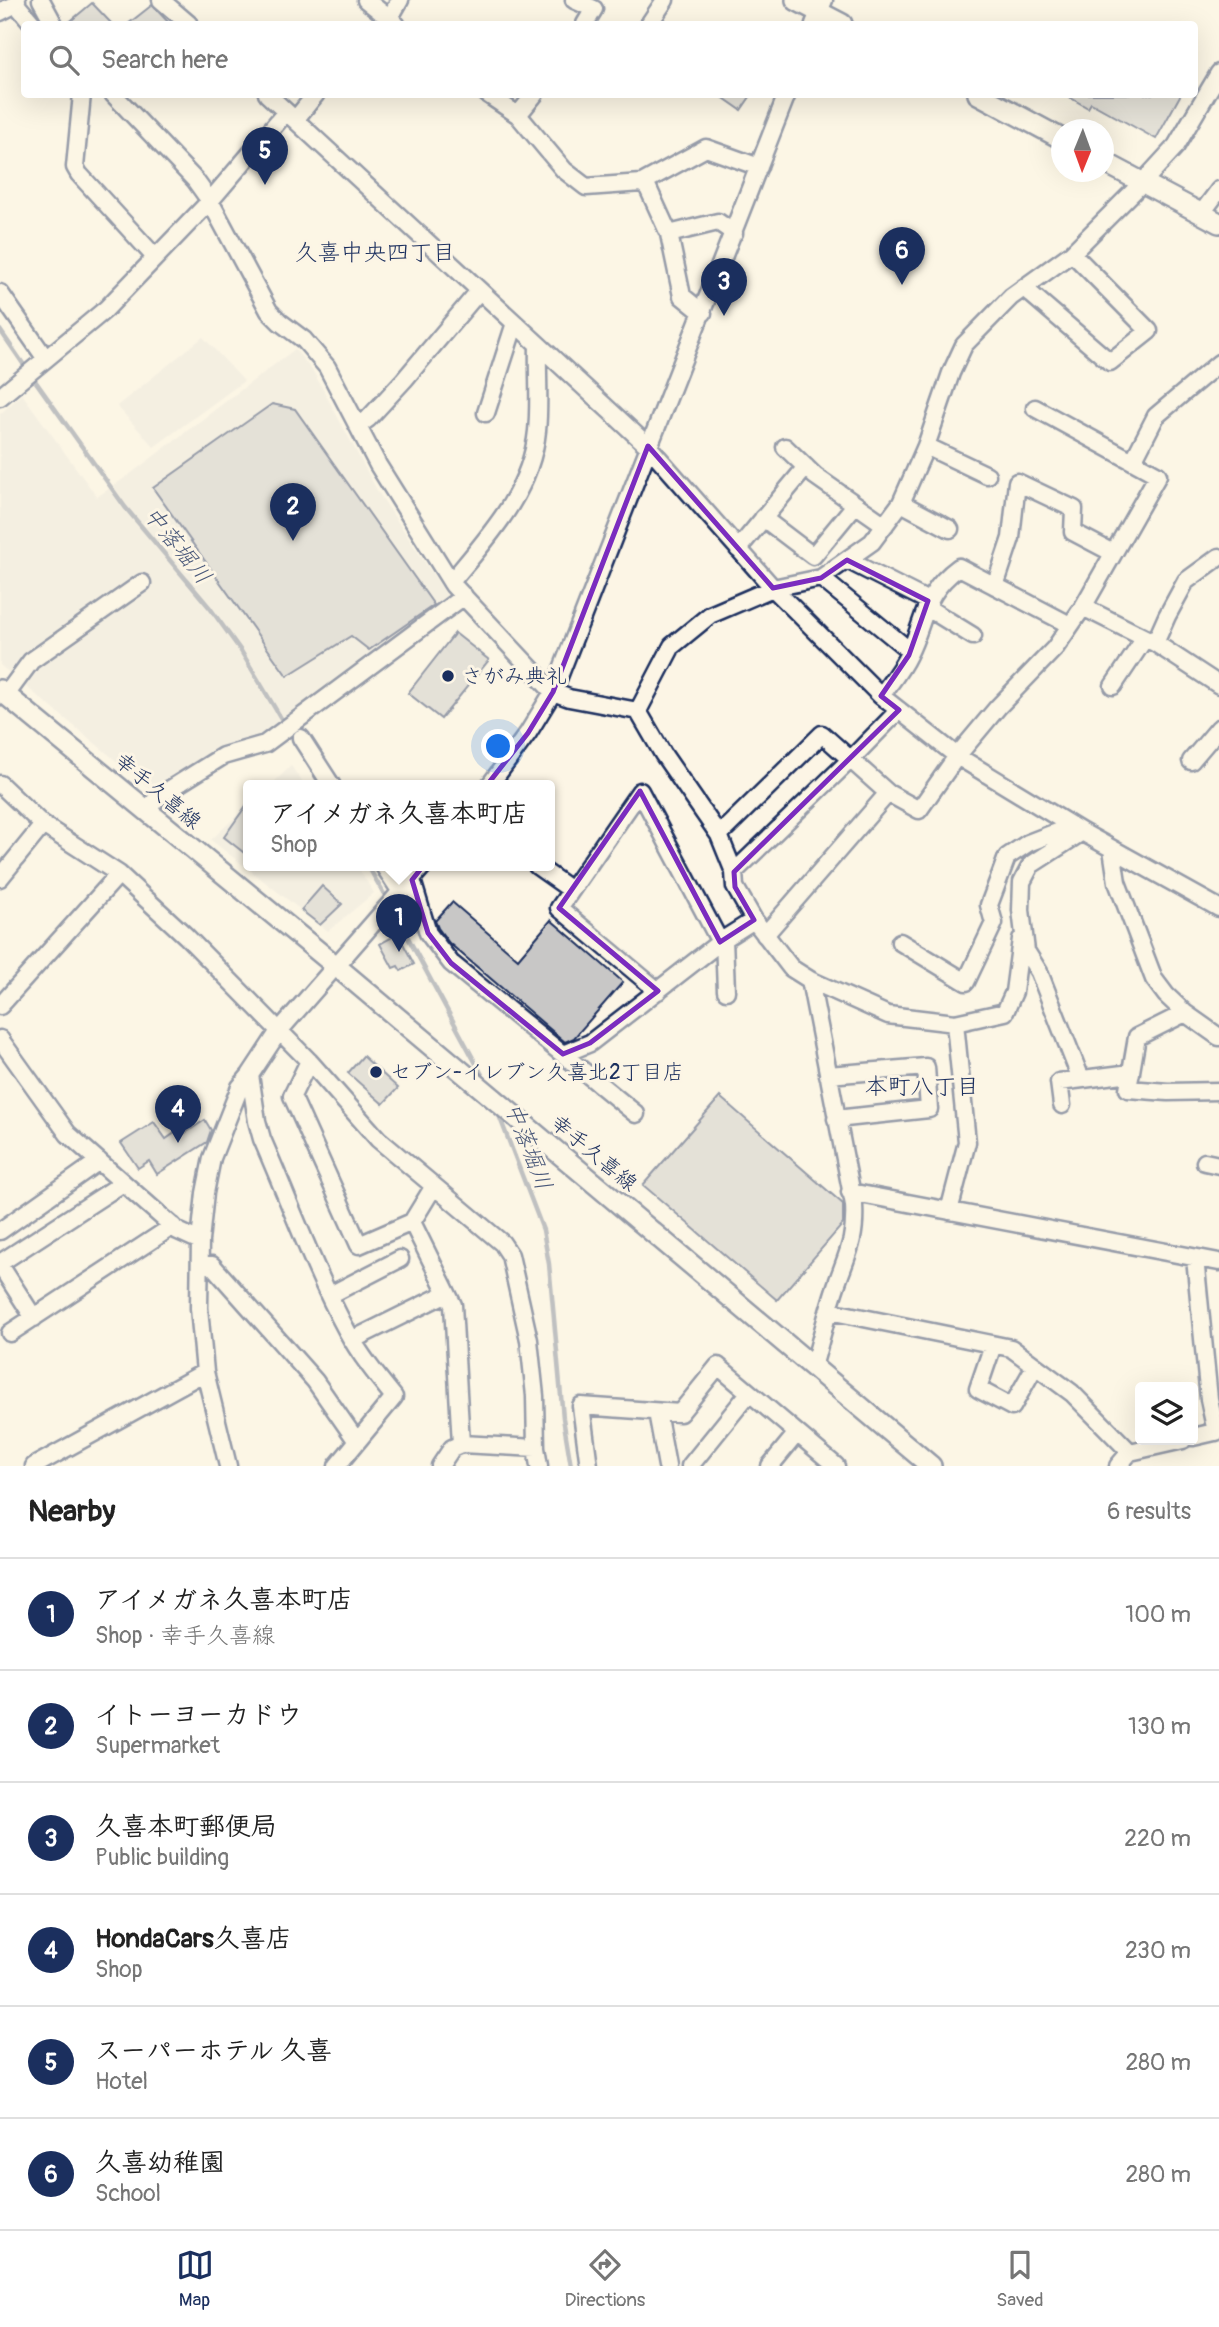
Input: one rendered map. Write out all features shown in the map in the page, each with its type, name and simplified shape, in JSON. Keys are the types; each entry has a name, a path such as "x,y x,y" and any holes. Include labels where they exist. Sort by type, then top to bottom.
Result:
{"main road":[{"path":"796,0 836,21"},
{"path":"985,98 1051,133"},
{"path":"1114,168 1219,223"},
{"name":"幸手久喜線","path":"3,692 336,966 931,1466"}],"street":[{"path":"41,0 52,21"},
{"path":"161,0 186,21"},
{"path":"366,0 384,20 400,0"},
{"path":"574,0 594,9 587,21"},
{"path":"651,21 665,0"},
{"path":"0,12 16,2 31,21"},
{"path":"638,710 672,646 710,615 774,588 821,578 872,542 901,503 926,446 951,373 964,345 1024,288 1072,253 1177,146 1219,73"},
{"path":"82,98 75,166 79,174 155,257"},
{"path":"117,98 195,180 210,201 269,311 314,350 327,367 378,465 451,582 553,692 569,698 638,710"},
{"path":"271,98 648,446 774,588 881,696 957,756 1077,829 1219,908"},
{"path":"0,397 106,309 311,98"},
{"path":"493,98 518,115 564,170 586,187 642,183 706,148 759,167"},
{"path":"518,115 532,98"},
{"path":"494,780 516,752 553,692 785,98"},
{"path":"642,183 648,188 669,234 682,296 703,313"},
{"path":"1201,214 1219,190"},
{"path":"669,234 718,222 734,233"},
{"path":"1024,288 1110,362 1149,331 1072,253"},
{"path":"358,426 368,419 404,380 479,291"},
{"path":"0,293 42,363"},
{"path":"486,413 514,323"},
{"path":"451,582 502,521 527,475 537,432 538,345"},
{"path":"1133,461 1156,416 1219,363"},
{"path":"719,835 822,734 852,758 888,793 919,810 957,756 998,707 1055,648 1083,607 1158,475 1035,408"},
{"path":"926,446 987,475"},
{"path":"786,447 815,476 884,525"},
{"path":"738,549 806,467"},
{"path":"995,586 1011,538 1017,482 1074,509 1073,532 1113,553"},
{"path":"901,503 950,529"},
{"path":"763,518 813,556 855,505"},
{"path":"1113,686 1150,640 1186,582 1219,557"},
{"path":"847,560 927,604 973,636"},
{"path":"881,696 910,650 927,604 951,573 959,568 1070,625"},
{"path":"821,578 910,650"},
{"path":"3,692 31,661 142,583"},
{"path":"146,811 159,796 223,756 265,744 464,596"},
{"path":"1083,607 1150,640 1219,685"},
{"path":"638,710 663,754 719,835 734,872 735,887 754,920 790,968 810,980 888,1015 954,1023 1004,1012 1014,992 1023,923"},
{"path":"734,872 899,710"},
{"path":"1191,761 1219,728"},
{"path":"301,738 328,780"},
{"path":"0,784 43,825 119,874 186,936 309,1061 377,1139 502,1243 510,1255 529,1340 539,1466"},
{"path":"658,991 559,908 640,791 722,940 726,991"},
{"path":"765,935 888,793"},
{"path":"0,878 43,825"},
{"path":"1077,829 1031,865 1022,882 1026,951 1038,972 1082,1079"},
{"path":"900,942 966,982 994,923 989,905 1007,857 1028,843 1077,829"},
{"path":"1112,849 1117,882 1154,979 1185,1013 1219,1037"},
{"path":"390,871 406,886 428,933 451,963 636,1114"},
{"path":"228,1466 205,1373 200,1308 200,1241 212,1158 240,1087 279,1031 419,871"},
{"path":"544,871 571,890"},
{"path":"0,1006 119,874"},
{"path":"563,1054 590,1043 722,940 754,920"},
{"path":"810,980 855,1222 852,1247 836,1287 813,1367"},
{"path":"1185,1013 1137,1037 1128,1089 1167,1092 1219,1091"},
{"path":"949,1211 967,1142 954,1023"},
{"path":"0,1038 20,1070 68,1134 173,1226 200,1241"},
{"path":"309,1061 292,1096 359,1245 412,1222 434,1186"},
{"path":"828,1075 926,1067 929,1109 836,1119"},
{"path":"1062,1105 1059,1082 1131,1073"},
{"path":"250,1075 262,1139 330,1295 352,1340 394,1397 337,1466"},
{"path":"0,1231 99,1161"},
{"path":"34,1318 0,1264 123,1183"},
{"path":"850,1192 1219,1262"},
{"path":"412,1222 453,1305 461,1444"},
{"path":"10,1333 173,1226"},
{"path":"1195,1258 1209,1399 1217,1431 1198,1436"},
{"path":"330,1295 400,1259"},
{"path":"200,1264 212,1265 315,1381 356,1440"},
{"path":"352,1340 447,1293"},
{"path":"829,1311 1011,1348 1072,1393 1130,1452"},
{"path":"993,1345 978,1390 1012,1407 1035,1366"},
{"path":"589,1466 581,1406 680,1413 718,1366 836,1466"},
{"path":"34,1466 205,1373"},
{"path":"690,1466 750,1393"},
{"path":"657,1412 667,1466"},
{"path":"770,1466 797,1433"},
{"path":"440,1466 452,1448 461,1444 536,1448"},
{"path":"1118,1466 1130,1452 1161,1445"}],"highlighted area":[{"path":"648,446 773,588 821,578 847,560 928,601 909,655 881,696 899,710 734,872 735,887 754,920 720,942 640,791 559,908 658,991 590,1043 563,1054 451,963 428,933 412,880 528,733 553,692"}],"shaded area":[{"path":"203,337 244,381 154,447 117,406"},
{"path":"295,349 314,373 378,492 458,612 275,748 166,782 159,796 0,665 0,414 22,394 97,497"},
{"path":"291,766 301,780 276,780"},
{"path":"243,810 243,865 211,840"},
{"path":"251,871 360,871 374,893 328,931"}],"building":[{"path":"92,3 109,21 71,21"},
{"path":"152,5 167,21 132,21"},
{"path":"724,98 749,98 741,110"},
{"path":"1071,98 1179,98 1156,139 1091,103 1088,108"},
{"path":"272,404 295,409 434,605 369,650 351,636 287,676 153,488"},
{"name":"さがみ典礼","path":"455,633 489,660 441,719 408,693"},
{"path":"243,810 243,852 224,837"},
{"path":"322,886 342,904 320,925 301,910"},
{"path":"452,902 518,959 551,920 623,982 574,1038 565,1042 449,943 435,921"},
{"path":"398,934 414,964 401,971 398,966 393,968 380,944"},
{"path":"363,1056 398,1088 383,1104 348,1073"},
{"path":"720,1097 843,1204 843,1224 777,1300 643,1185"},
{"path":"205,1120 211,1130 207,1142 157,1174 149,1161 138,1168 121,1143 154,1122 166,1139 179,1130 182,1135"}],"waterway":[{"name":"中落堀川","path":"0,330 26,368"},
{"name":"中落堀川","path":"31,375 125,507 210,608 241,651 285,725"},
{"name":"中落堀川","path":"300,750 318,780"},
{"name":"中落堀川","path":"371,871 388,901"},
{"name":"中落堀川","path":"392,908 486,1082"},
{"name":"中落堀川","path":"497,1110 543,1230 549,1264 563,1418 571,1466"}],"place":[{"name":"スーパーホテル 久喜","path":"265,185"},
{"name":"久喜幼稚園","path":"902,285"},
{"name":"久喜本町郵便局","path":"724,316"},
{"name":"イトーヨーカドウ","path":"293,541"},
{"name":"さがみ典礼","path":"448,676"},
{"name":"アイメガネ久喜本町店","path":"399,952"},
{"name":"セブン-イレブン久喜北2丁目店","path":"376,1072"},
{"name":"HondaCars久喜店","path":"178,1143"}],"district":[{"name":"久喜中央四丁目","path":"375,252"},
{"name":"本町八丁目","path":"922,1086"}]}
